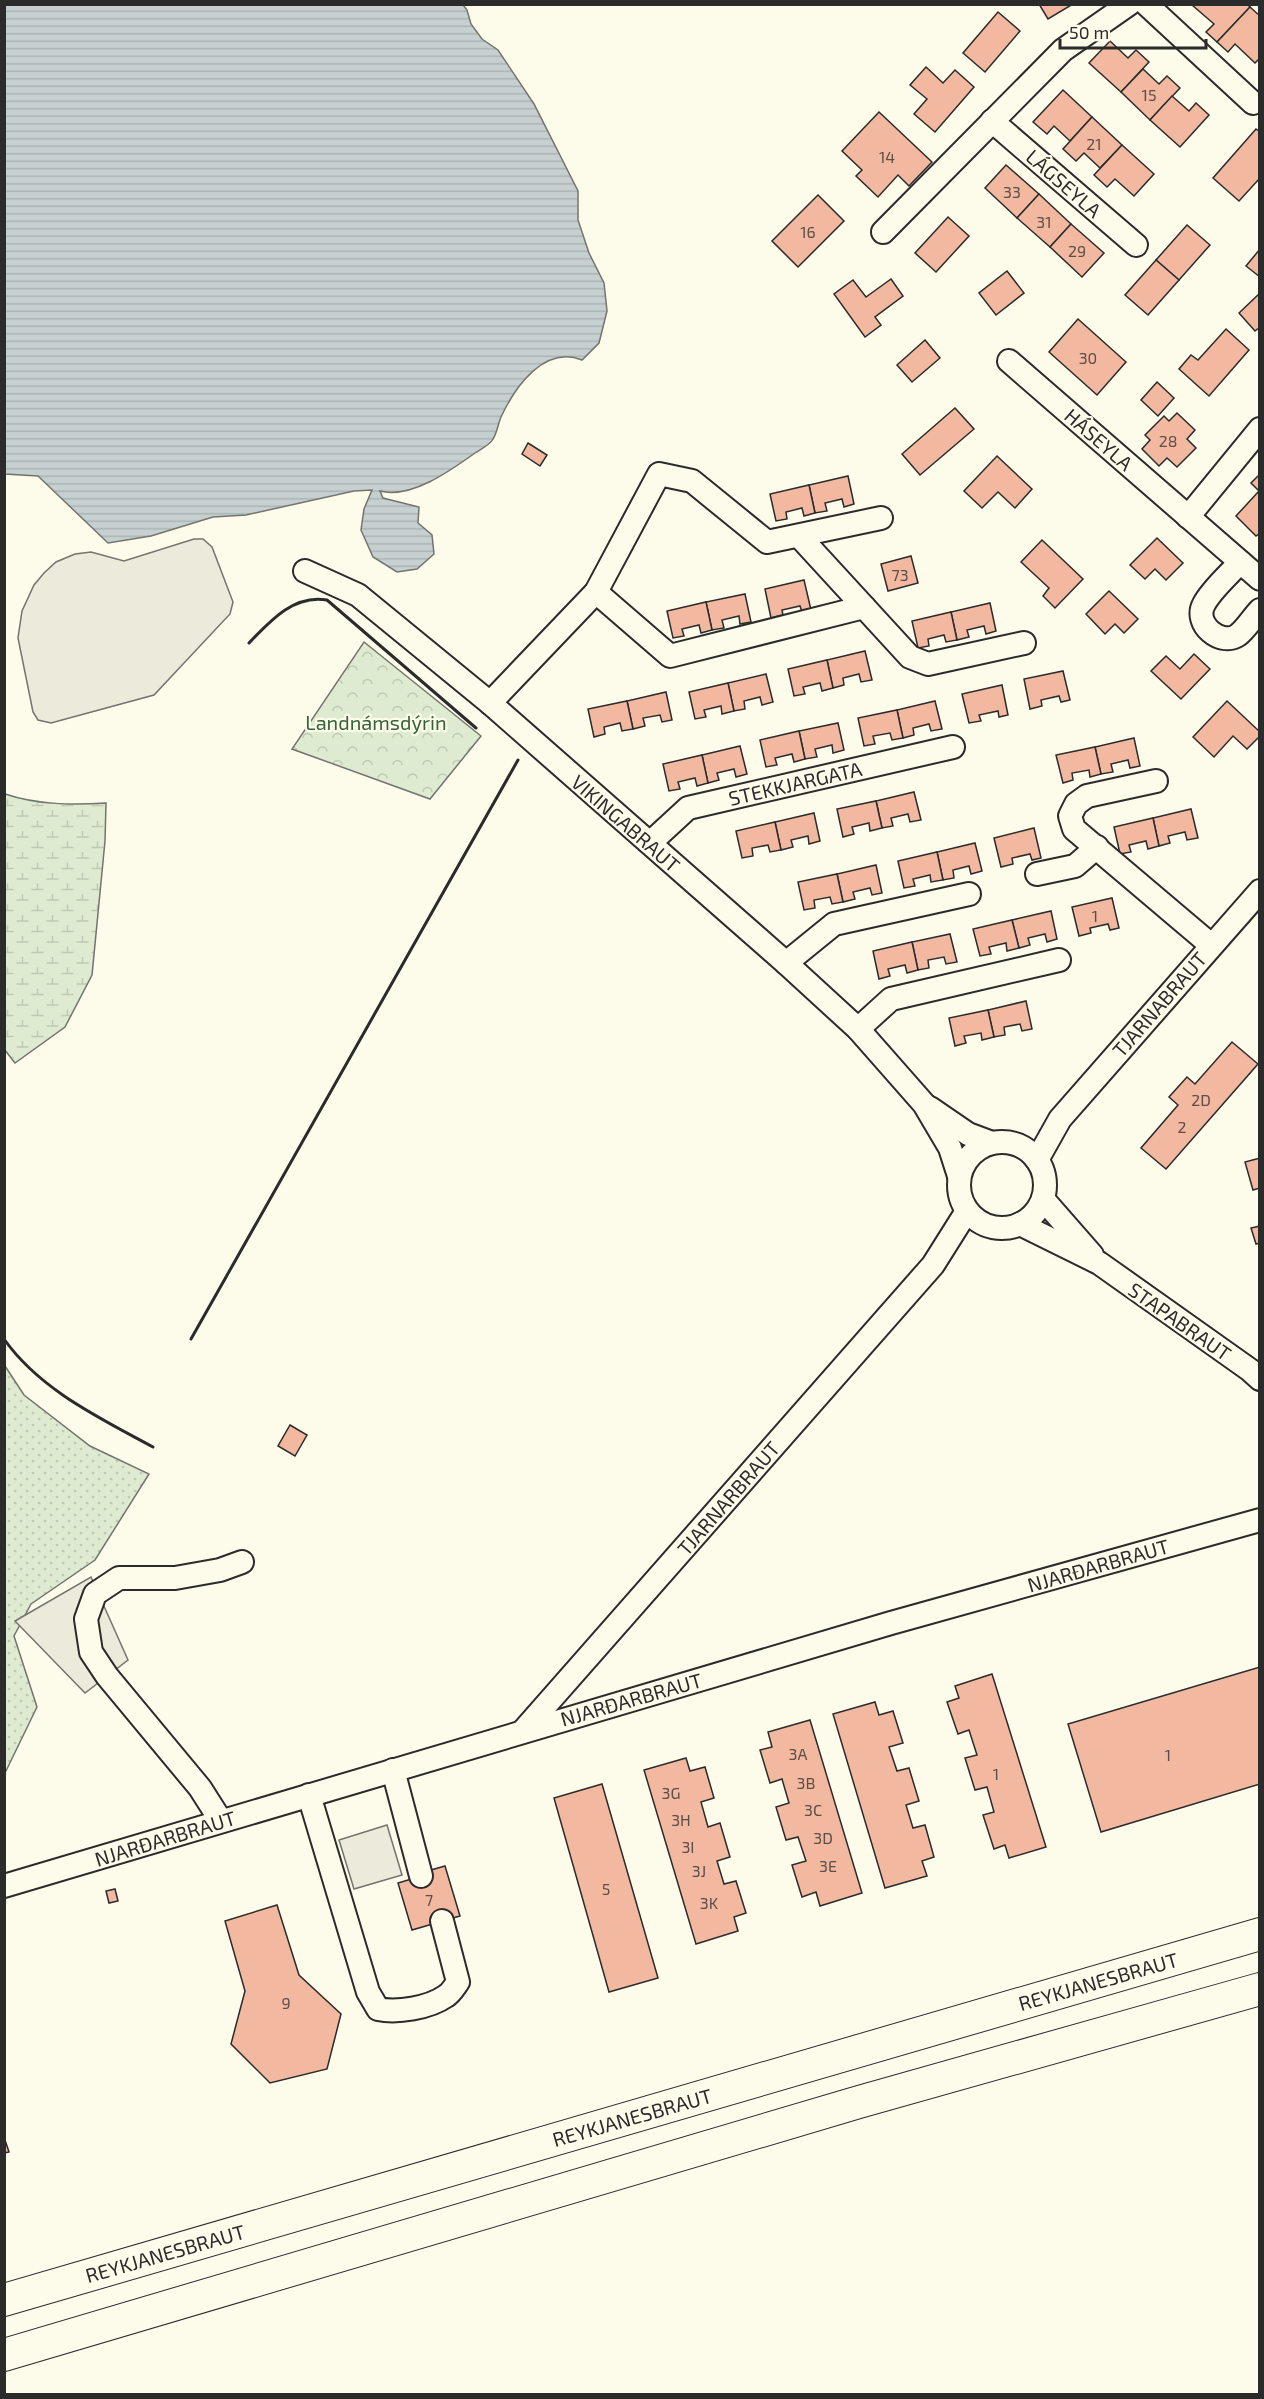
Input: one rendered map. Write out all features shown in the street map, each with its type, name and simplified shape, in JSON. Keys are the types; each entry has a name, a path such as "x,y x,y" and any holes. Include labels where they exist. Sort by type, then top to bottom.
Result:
{"highway":[{"name":"REYKJANESBRAUT","path":"4,2300 1260,1934"},
{"path":"4,2355 847,2105 1260,1989"}],"street":[{"path":"883,232 1063,50 1129,4"},
{"path":"1146,4 1253,103"},
{"name":"LÁGSEYLA","path":"992,121 1136,245"},
{"name":"HÁSEYLA","path":"1009,361 1260,579"},
{"path":"1188,517 1260,429"},
{"path":"490,703 596,592 659,474 692,481 767,542 881,518"},
{"path":"799,536 910,657 928,664 1024,643"},
{"path":"1240,562 1203,605 1203,620 1210,632 1224,638 1232,638 1239,635 1260,610"},
{"name":"VIKINGABRAUT","path":"304,571 358,595 490,703 858,1029 924,1104 950,1148 960,1176"},
{"path":"596,592 670,656 864,607"},
{"name":"STEKKJARGATA","path":"650,843 688,807 953,747"},
{"path":"1156,781 1087,796 1076,804 1070,816 1074,829 1211,945"},
{"path":"1037,874 1075,866 1096,847"},
{"name":"TJARNABRAUT","path":"1037,1160 1060,1119 1260,891"},
{"path":"786,963 834,924 969,894"},
{"path":"858,1029 891,999 1059,960"},
{"name":"VIKINGABRAUT","path":"924,1104 968,1134 992,1143"},
{"name":"TJARNABRAUT","path":"1015,1144 1060,1119"},
{"path":"992,1143 1015,1144 1027,1150 1037,1160 1044,1179 1043,1199 1030,1217 1020,1224 1010,1228 987,1226 967,1211 961,1200 958,1188 964,1164 971,1155 992,1143"},
{"name":"STAPABRAUT","path":"1043,1199 1099,1263"},
{"name":"TJARNARBRAUT","path":"523,1731 933,1265 967,1211"},
{"name":"STAPABRAUT","path":"1020,1224 1099,1263 1256,1370"},
{"name":"TJARNARBRAUT","path":"933,1265 987,1226"},
{"name":"NJARÐARBRAUT","path":"4,1886 880,1626 1260,1520"},
{"path":"221,1821 200,1788 106,1676 91,1652 86,1619 95,1594 120,1578 175,1578 220,1570 242,1562"},
{"path":"393,1770 421,1876"},
{"path":"309,1795 368,1992 378,2009 392,2012 418,2007 447,1996 458,1982 442,1921"}],"green space":[{"name":"Landnámsdýrin","path":"364,642 481,736 430,799 292,749"},
{"path":"5,794 17,798 55,803 106,803 105,841 92,975 65,1027 15,1063 4,1049"},
{"path":"5,1366 24,1395 90,1446 149,1474 95,1560 31,1604 14,1636 37,1707 5,1773"}],"shaded area":[{"path":"5,4 463,5 471,24 482,39 498,50 534,104 578,191 578,220 589,253 604,283 607,311 599,343 582,360 568,357 555,358 532,372 523,382 507,405 494,437 488,445 430,482 404,491 380,491 383,498 419,507 418,523 432,535 434,554 417,569 397,572 373,557 361,530 364,509 372,490 354,491 246,515 213,517 151,536 108,543 38,476 5,474"},
{"path":"194,539 203,539 212,547 233,602 230,614 154,695 51,723 38,720 33,712 18,638 22,611 34,585 44,573 56,562 75,554 91,552 124,561"},
{"path":"91,1577 128,1660 85,1693 15,1621"},
{"path":"387,1825 402,1875 354,1889 339,1840"}],"building":[{"path":"1039,4 1073,4 1048,19"},
{"path":"1247,4 1250,7 1217,42 1206,32 1214,24 1192,5"},
{"path":"1250,7 1260,16 1260,58 1255,63 1235,44 1228,52 1217,42"},
{"path":"998,12 1020,31 985,72 963,53"},
{"path":"1110,41 1128,58 1136,50 1149,62 1121,92 1089,63"},
{"path":"926,67 943,83 955,70 974,87 935,132 914,114 927,99 910,85"},
{"path":"1143,69 1159,84 1167,76 1180,88 1150,120 1121,92"},
{"path":"1063,90 1092,117 1070,141 1054,126 1047,134 1033,122"},
{"path":"1172,96 1189,111 1196,103 1209,115 1180,147 1150,120"},
{"path":"879,112 932,162 909,186 898,175 878,197 856,176 862,170 842,151"},
{"path":"1092,117 1122,145 1100,168 1084,153 1076,161 1063,149"},
{"path":"1256,129 1260,132 1260,178 1239,201 1213,178"},
{"path":"1122,145 1154,174 1134,196 1115,179 1107,187 1094,175"},
{"path":"1006,165 1039,194 1017,218 985,188"},
{"path":"1039,194 1071,224 1050,247 1017,218"},
{"path":"818,195 844,221 798,267 772,241"},
{"path":"948,217 969,236 936,272 915,253"},
{"path":"1071,224 1104,253 1082,277 1050,247"},
{"path":"1187,225 1210,245 1179,280 1156,260"},
{"path":"1260,249 1260,277 1246,266"},
{"path":"1156,260 1179,280 1148,315 1125,295"},
{"path":"1007,271 1024,293 996,315 979,293"},
{"path":"891,279 903,296 875,317 881,325 865,337 834,294 853,280 866,297"},
{"path":"1260,293 1260,327 1255,331 1239,313"},
{"path":"1078,319 1126,362 1097,395 1049,352"},
{"path":"1226,329 1249,350 1209,396 1179,369 1191,355 1198,360"},
{"path":"925,340 940,358 912,382 897,365"},
{"path":"1157,382 1174,398 1158,416 1141,400"},
{"path":"955,408 974,429 920,475 902,454"},
{"path":"1177,413 1195,430 1187,439 1196,448 1177,467 1167,458 1159,466 1142,449 1150,440 1145,435 1164,416 1169,421"},
{"path":"528,443 547,455 540,466 522,454"},
{"path":"997,456 1032,489 1015,508 998,492 982,508 964,491"},
{"path":"1260,474 1260,533 1256,536 1236,516 1259,491 1251,483"},
{"path":"848,476 854,504 844,507 842,499 825,503 827,511 815,513 809,485"},
{"path":"809,485 815,513 804,516 802,508 786,512 787,519 776,521 770,494"},
{"path":"1157,538 1183,563 1166,580 1155,569 1145,579 1130,565"},
{"path":"1042,540 1083,579 1055,608 1043,596 1049,588 1021,562"},
{"path":"911,556 918,583 888,591 881,564"},
{"path":"804,580 811,610 802,612 800,606 782,610 783,615 771,618 765,589"},
{"path":"1109,591 1138,619 1124,633 1115,624 1105,634 1086,614"},
{"path":"745,594 751,622 740,624 739,616 722,620 724,628 712,630 706,602"},
{"path":"706,602 712,630 701,633 699,625 682,629 684,636 673,638 667,611"},
{"path":"990,603 996,631 986,634 984,626 967,630 969,637 957,640 951,612"},
{"path":"951,612 957,640 946,642 944,635 928,639 929,646 918,648 912,621"},
{"path":"865,651 872,680 861,682 859,674 843,678 844,685 833,688 827,660"},
{"path":"1194,654 1210,669 1181,699 1151,671 1166,656 1180,669"},
{"path":"827,660 833,688 822,691 820,683 803,687 805,694 794,696 788,669"},
{"path":"1063,671 1070,700 1061,702 1059,696 1041,700 1042,706 1030,709 1024,679"},
{"path":"766,674 773,702 762,705 760,697 744,701 745,709 734,711 728,683"},
{"path":"728,683 734,711 722,714 721,706 704,710 706,717 695,719 689,692"},
{"path":"1002,685 1008,715 999,717 998,711 979,715 981,721 969,723 962,694"},
{"path":"666,692 672,720 662,722 660,715 643,718 645,726 633,729 627,701"},
{"path":"627,701 633,729 622,731 620,723 604,727 605,734 594,737 588,709"},
{"path":"935,701 942,729 931,731 929,724 913,728 914,735 903,738 897,710"},
{"path":"1227,701 1260,732 1260,736 1247,749 1233,736 1214,757 1193,737"},
{"path":"897,710 903,738 892,740 890,733 873,736 875,744 864,746 858,718"},
{"path":"838,723 844,750 833,753 832,745 815,749 817,757 805,759 799,731"},
{"path":"799,731 805,759 794,762 792,754 775,758 777,765 766,767 760,740"},
{"path":"1134,738 1140,766 1130,768 1128,760 1111,764 1113,772 1101,774 1095,747"},
{"path":"740,746 747,774 736,777 734,769 717,773 719,780 708,783 702,755"},
{"path":"1095,747 1101,774 1090,777 1089,770 1072,773 1073,780 1063,783 1056,755"},
{"path":"702,755 708,783 697,786 695,778 678,782 680,789 669,791 663,764"},
{"path":"914,792 921,820 910,822 908,814 891,818 893,826 882,828 876,801"},
{"path":"876,801 882,828 870,831 869,823 852,827 854,834 843,837 837,809"},
{"path":"1191,809 1198,838 1187,840 1185,832 1168,836 1170,843 1159,846 1153,818"},
{"path":"814,813 820,841 809,844 808,836 791,840 793,847 781,850 775,822"},
{"path":"1153,818 1159,846 1148,849 1146,841 1129,845 1131,852 1120,854 1114,827"},
{"path":"775,822 781,850 770,852 768,845 752,848 753,856 742,858 736,831"},
{"path":"1034,828 1041,858 1032,860 1030,854 1012,858 1013,864 1001,867 994,838"},
{"path":"975,843 982,871 971,874 969,866 953,870 954,878 943,880 937,852"},
{"path":"937,852 943,880 931,882 930,875 913,879 915,886 904,888 898,861"},
{"path":"876,865 882,893 872,895 870,888 853,892 855,899 843,902 837,874"},
{"path":"837,874 843,902 832,904 830,897 814,900 815,908 804,910 798,882"},
{"path":"1112,898 1119,928 1110,930 1108,924 1090,928 1091,933 1079,936 1072,907"},
{"path":"1051,911 1057,939 1047,942 1045,934 1028,938 1030,945 1019,948 1012,920"},
{"path":"1012,920 1019,948 1007,951 1006,943 989,947 991,954 980,956 973,929"},
{"path":"950,934 957,962 946,964 944,957 928,960 929,968 918,970 912,942"},
{"path":"912,942 918,970 907,973 905,965 888,969 890,976 879,979 873,951"},
{"path":"1026,1001 1032,1029 1022,1031 1020,1024 1004,1027 1005,1035 994,1037 988,1010"},
{"path":"988,1010 994,1037 982,1040 981,1033 964,1036 966,1043 955,1046 949,1018"},
{"path":"1232,1042 1258,1064 1166,1169 1141,1148 1178,1105 1169,1097 1187,1077 1195,1084"},
{"path":"1260,1158 1260,1188 1253,1190 1245,1162"},
{"path":"1260,1226 1260,1243 1256,1244 1251,1228"},
{"path":"290,1425 307,1435 295,1456 278,1446"},
{"path":"1260,1667 1260,1784 1101,1832 1068,1724"},
{"path":"992,1674 1046,1847 1009,1858 1005,1845 994,1849 983,1815 994,1812 987,1787 975,1790 965,1758 977,1755 969,1730 958,1734 947,1702 959,1698 955,1686"},
{"path":"875,1702 879,1715 893,1711 903,1743 889,1747 897,1771 909,1768 919,1801 906,1805 913,1828 925,1825 934,1857 922,1861 927,1876 885,1888 833,1714"},
{"path":"810,1720 862,1893 820,1906 816,1892 802,1897 792,1865 806,1861 798,1837 786,1840 776,1807 789,1803 782,1779 770,1783 760,1750 772,1747 768,1732"},
{"path":"686,1758 690,1771 705,1767 714,1798 701,1802 708,1827 720,1823 730,1857 717,1861 724,1884 736,1881 746,1913 734,1917 738,1931 696,1944 644,1770"},
{"path":"602,1784 658,1978 609,1992 554,1798"},
{"path":"445,1866 460,1916 412,1930 398,1883"},
{"path":"115,1889 118,1901 109,1903 106,1891"},
{"path":"277,1905 299,1975 341,2014 327,2069 270,2083 231,2044 245,1991 225,1921"},
{"path":"4,2137 9,2152 4,2153"}],"wall":[{"path":"249,643 274,618 293,605 315,599 327,600 476,728"},
{"path":"191,1339 518,760"},
{"path":"4,1339 19,1357 53,1388 92,1414 153,1447"}]}
